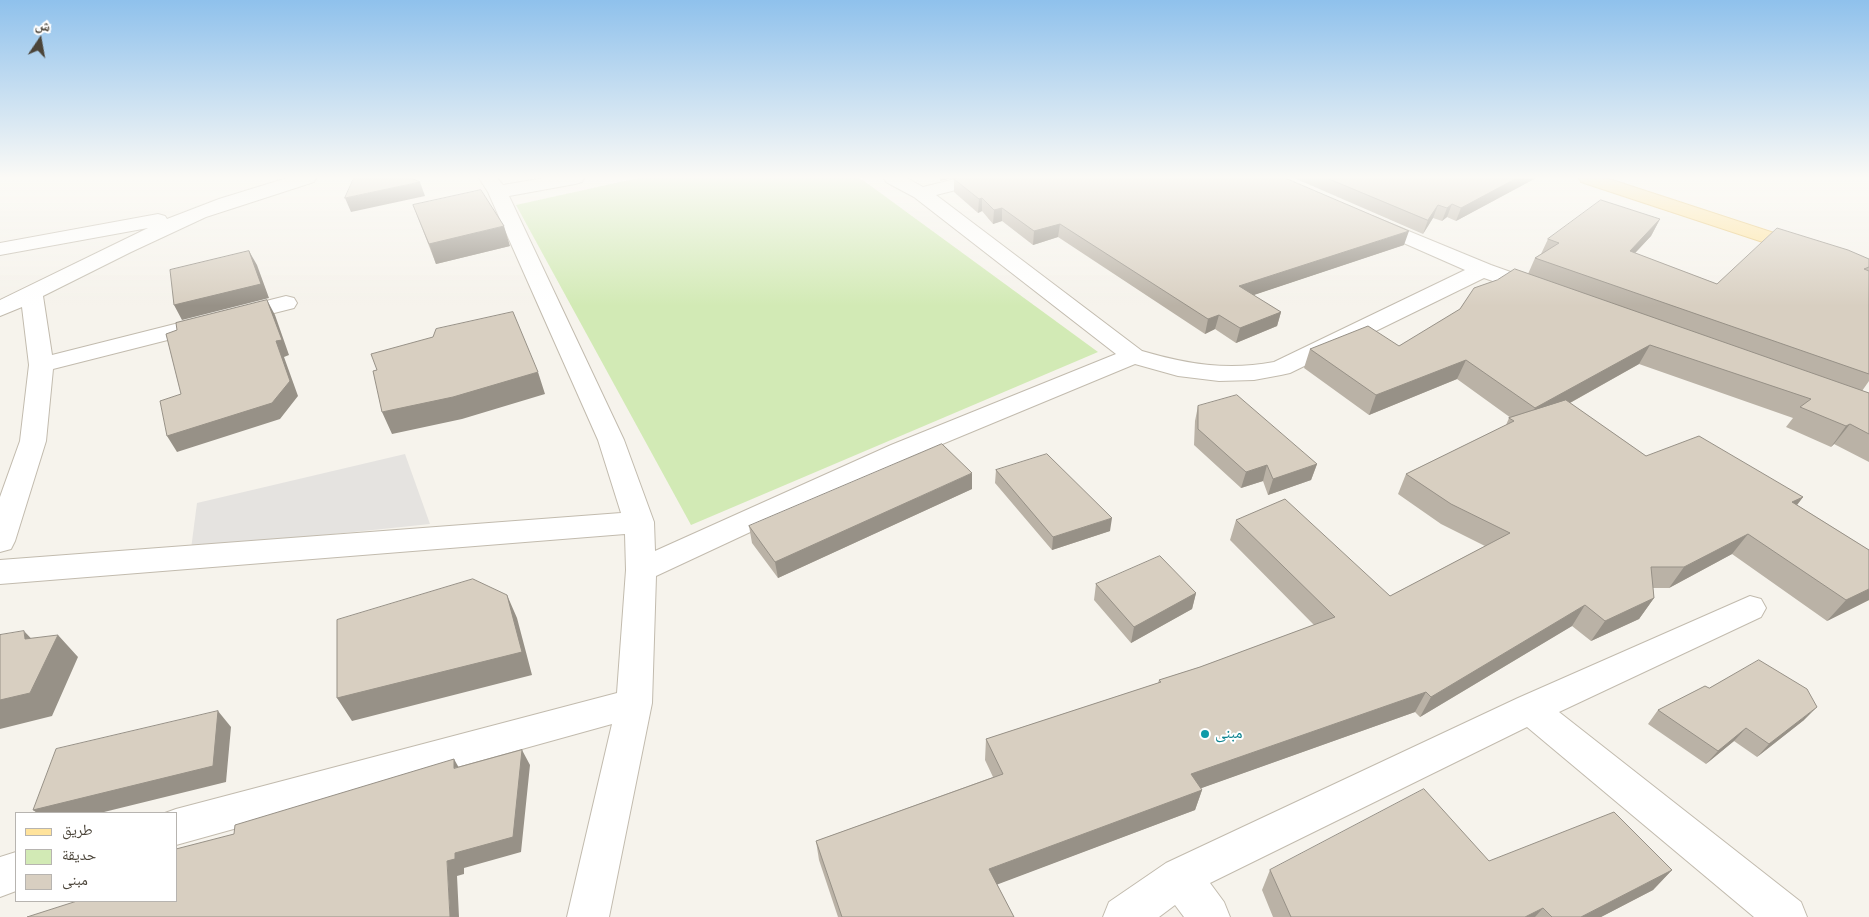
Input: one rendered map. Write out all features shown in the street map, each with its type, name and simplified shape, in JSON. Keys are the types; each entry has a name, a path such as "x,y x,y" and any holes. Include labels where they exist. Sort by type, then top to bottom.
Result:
{"main road":[{"path":"1717,221 1869,271"},
{"path":"1764,221 1869,256"}],"street":[{"path":"0,249 157,221"},
{"path":"0,309 133,243 183,221"},
{"path":"510,221 611,440 639,522 640,570 634,703 588,917"},
{"path":"957,221 1133,356 1178,368 1219,374 1254,373 1281,368 1483,270"},
{"path":"1368,221 1483,270 1557,296"},
{"path":"0,541 33,441 41,365 32,294"},
{"path":"41,365 286,303"},
{"path":"640,570 901,451 1133,356"},
{"path":"0,572 639,522"},
{"path":"1124,917 1180,877 1530,709 1750,608"},
{"path":"178,826 634,703"},
{"path":"1530,709 1786,917"},
{"path":"0,877 15,872"},
{"path":"1180,877 1209,917"}],"green space":[{"path":"525,221 919,221 1098,352 691,525"}],"shaded area":[{"path":"405,454 430,524 191,549 197,503"}],"building":[{"path":"419,221 501,221 504,226 429,244"},
{"path":"1020,221 1385,221 1409,231 1239,286 1281,312 1240,328 1219,315 1208,319 1060,224 1034,231"},
{"path":"1573,221 1658,221 1630,251 1717,284 1777,228 1848,250 1869,259 1869,267 1864,269 1869,271 1869,374 1535,258 1559,243 1548,239"},
{"path":"249,251 261,284 174,305 170,270"},
{"path":"1515,269 1869,393 1869,434 1850,424 1846,426 1800,407 1811,399 1650,345 1535,408 1466,360 1376,395 1310,349 1368,326 1399,346 1460,309 1474,288 1497,280"},
{"path":"267,300 282,340 276,341 290,381 272,403 167,436 160,401 181,394 166,334 177,330 176,323"},
{"path":"513,312 538,372 453,397 382,412 373,371 377,370 371,354 433,337 436,329"},
{"path":"1237,395 1317,464 1273,479 1267,465 1246,472 1198,429 1198,406"},
{"path":"1566,400 1646,456 1699,436 1803,497 1792,502 1869,550 1869,589 1846,600 1748,534 1684,567 1651,567 1654,598 1605,621 1585,605 1431,697 1426,692 1191,774 1202,790 989,869 1014,917 842,917 816,841 1003,774 986,739 1161,682 1159,680 1200,667 1335,617 1236,520 1285,499 1390,596 1510,533 1451,504 1406,474 1514,421 1509,418"},
{"path":"942,444 972,473 775,562 749,526"},
{"path":"1047,454 1112,518 1053,537 996,470"},
{"path":"1160,556 1196,593 1134,627 1096,584"},
{"path":"473,579 507,595 522,652 337,698 337,620"},
{"path":"24,631 25,639 58,635 30,693 0,700 0,635"},
{"path":"1759,660 1807,689 1817,707 1769,744 1746,728 1718,751 1658,710 1705,686 1709,688"},
{"path":"218,711 213,766 33,810 56,749"},
{"path":"522,750 513,837 455,853 455,859 447,861 450,917 27,917 74,902 178,902 178,848 234,834 235,825 454,759 454,768"},
{"path":"1424,789 1489,861 1614,812 1672,870 1581,917 1552,917 1543,908 1525,917 1291,917 1270,870"}],"place":[{"name":"مبنى","path":"1205,734"}]}
